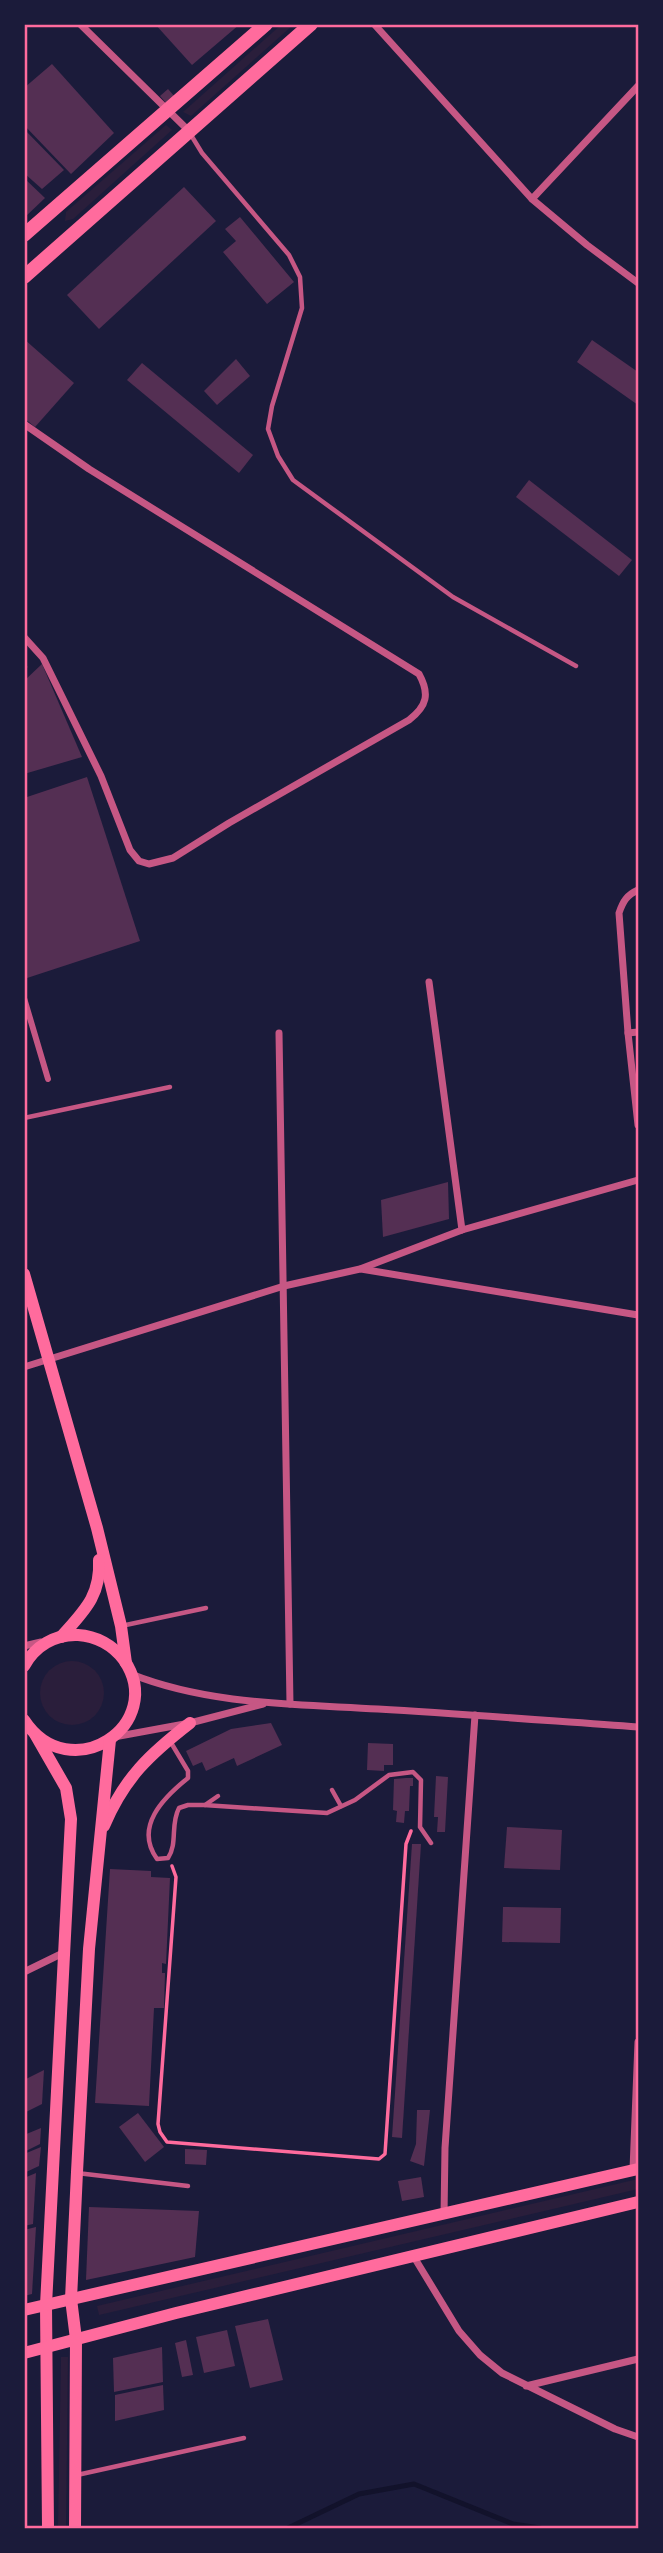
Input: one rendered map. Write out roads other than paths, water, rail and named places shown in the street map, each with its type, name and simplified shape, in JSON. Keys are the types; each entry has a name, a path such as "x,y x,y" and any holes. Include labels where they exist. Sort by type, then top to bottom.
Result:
{"main road":[{"path":"24,235 266,24"},
{"path":"24,276 311,24"},
{"path":"24,1274 97,1528 134,1690 133,1707 126,1723 112,1738 89,1749 69,1750 51,1745 29,1727"},
{"path":"24,1666 34,1652 56,1638 94,1597 99,1583 97,1528"},
{"path":"56,1638 83,1635 103,1641 112,1647 129,1669"},
{"path":"99,1839 122,1789 139,1767 190,1723"},
{"path":"29,1727 62,1779 70,1807 46,2305 48,2529"},
{"path":"75,2529 76,2339 71,2300 89,1949 112,1738"},
{"path":"24,2310 636,2169"},
{"path":"24,2353 176,2313 639,2202"}],"street":[{"path":"80,24 189,131"},
{"path":"374,24 532,199 586,245 639,283"},
{"path":"532,199 639,86"},
{"path":"24,424 133,497 419,674 426,686 427,698 421,710 409,720 173,858 149,864 139,861 130,850 101,776 43,657 24,637"},
{"path":"639,890 630,894 623,902 620,913 628,1032 639,1125"},
{"path":"429,982 462,1230"},
{"path":"24,998 48,1079"},
{"path":"628,1032 639,1032"},
{"path":"278,1033 290,1704"},
{"path":"24,1367 284,1286 360,1269 462,1230 639,1181"},
{"path":"360,1269 639,1315"},
{"path":"24,1646 56,1638"},
{"path":"129,1669 148,1681 205,1695 267,1703 639,1727"},
{"path":"112,1738 190,1723 267,1703"},
{"path":"444,2215 445,2148 475,1715"},
{"path":"24,1972 65,1951"},
{"path":"636,2169 639,2042"},
{"path":"414,2257 459,2331 480,2355 502,2373 615,2429 639,2437"},
{"path":"526,2386 639,2359"}],"lane":[{"path":"189,131 202,153 289,255 300,277 302,308 272,406 268,429 278,456 293,480 453,597 576,666"},
{"path":"24,1118 170,1087"},
{"path":"121,1626 206,1608"},
{"path":"169,1739 181,1755 188,1778 170,1792 156,1810 149,1830 148,1847 157,1859 168,1858 174,1849 173,1826 179,1808 204,1805 327,1813 355,1800 389,1775 413,1772 421,1780 420,1828 431,1843"},
{"path":"332,1790 341,1806"},
{"path":"204,1805 218,1796"},
{"path":"77,2172 188,2186"},
{"path":"76,2476 244,2438"}],"waterway":[{"path":"288,2528 359,2494 414,2484 513,2524 540,2528"}]}
